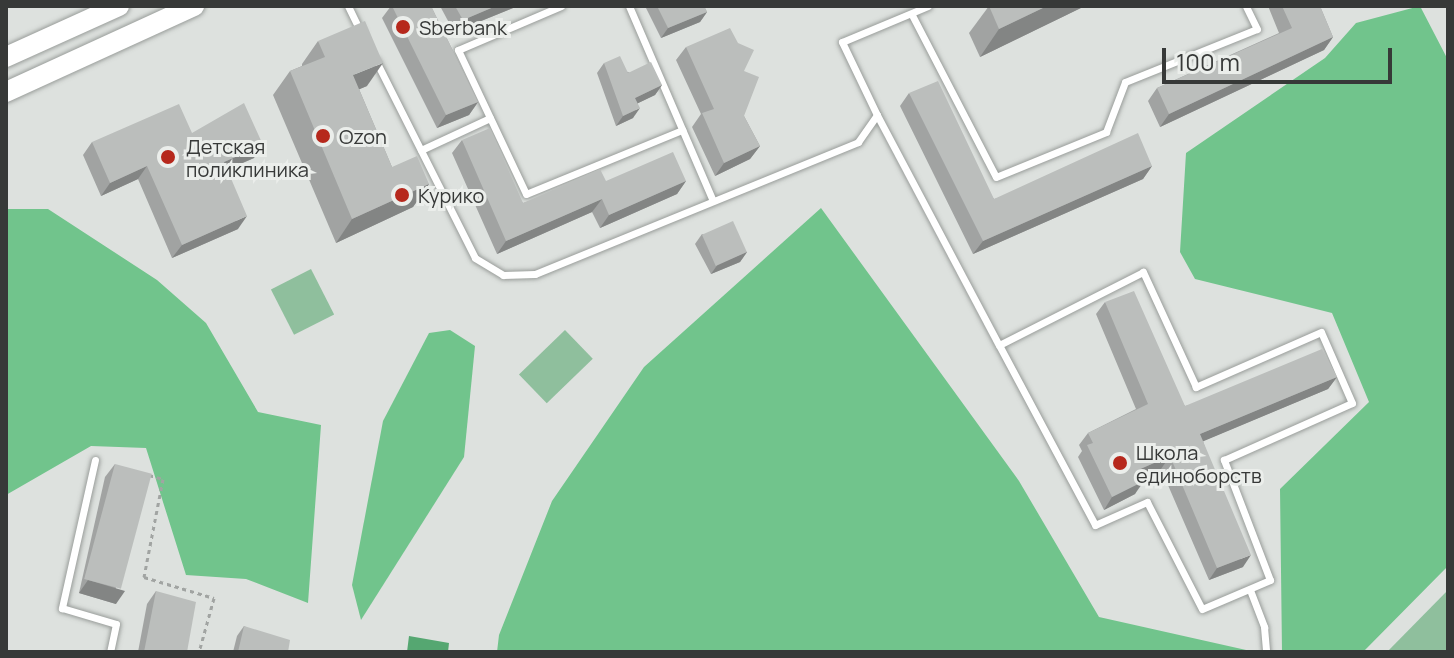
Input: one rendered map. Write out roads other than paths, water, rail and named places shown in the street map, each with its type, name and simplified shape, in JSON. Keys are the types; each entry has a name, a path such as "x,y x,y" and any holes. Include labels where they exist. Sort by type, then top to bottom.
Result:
{"main road":[{"path":"6,57 119,6"},
{"path":"6,92 194,6"}],"lane":[{"path":"348,6 475,258 503,275 535,274 858,142 877,115"},
{"path":"561,6 458,50 526,194 682,130"},
{"path":"629,6 713,201"},
{"path":"928,6 842,42 877,115 999,345 1095,525 1147,502 1202,609 1270,580 1224,460 1352,403 1321,332 1196,387 1143,272 999,345"},
{"path":"912,15 996,177 1106,132 1125,82 1257,29 1246,6"},
{"path":"421,150 490,118"},
{"path":"95,460 62,608 116,624 110,652"},
{"path":"1250,590 1264,627 1266,652"}],"place":[{"name":"Sberbank","path":"403,27"},
{"name":"Ozon","path":"323,136"},
{"name":"Детская поликлиника","path":"168,157"},
{"name":"Курико","path":"402,195"},
{"name":"Школа единоборств","path":"1120,463"}]}
